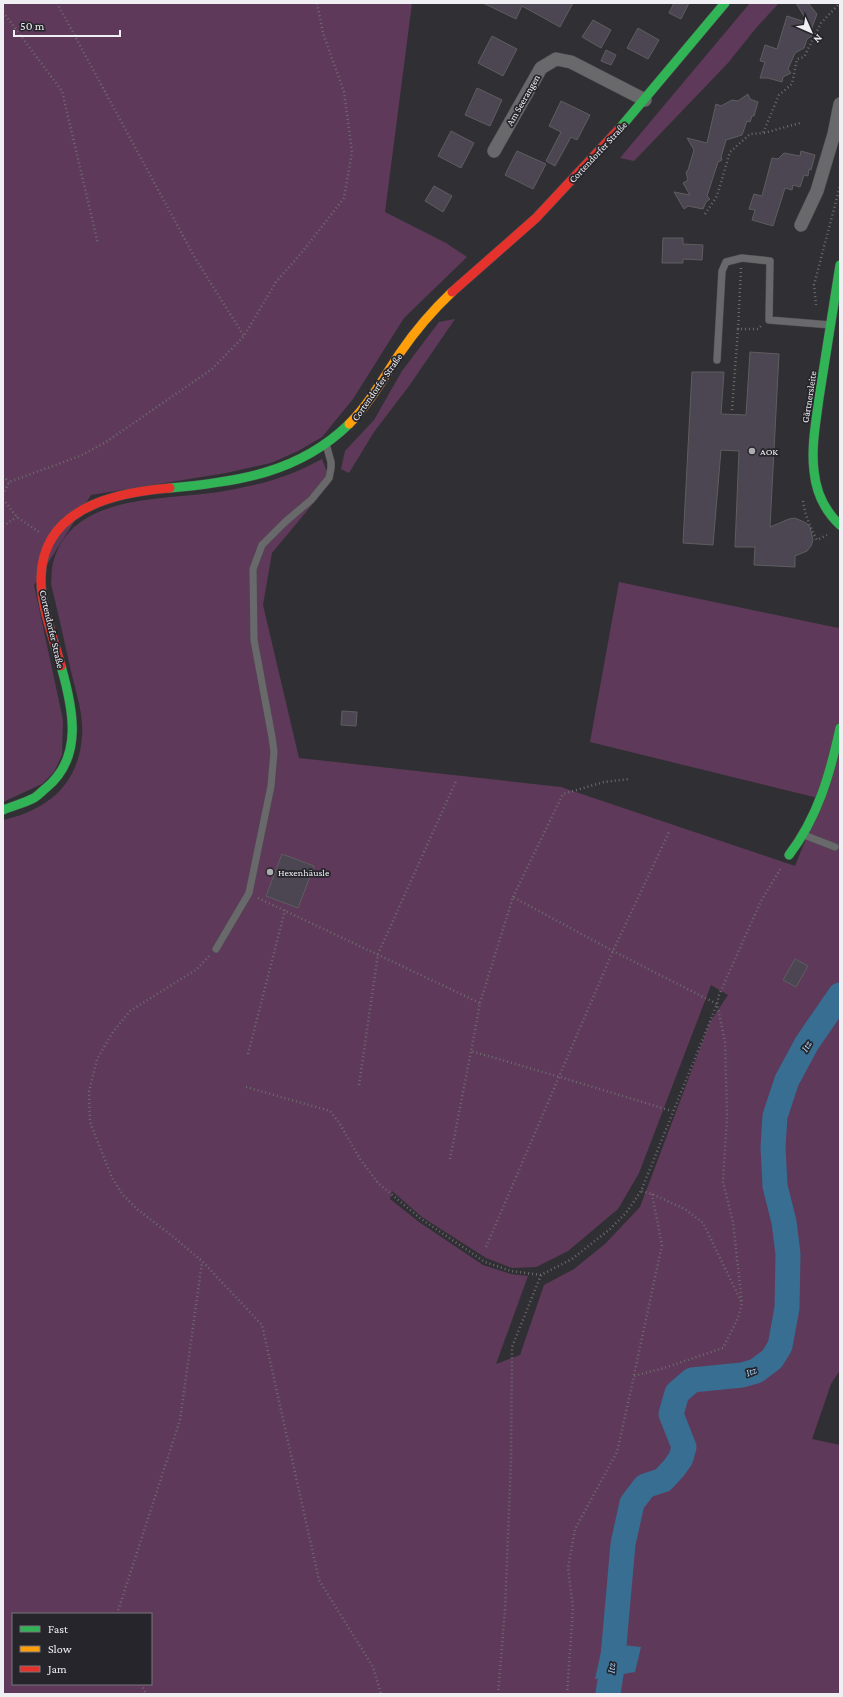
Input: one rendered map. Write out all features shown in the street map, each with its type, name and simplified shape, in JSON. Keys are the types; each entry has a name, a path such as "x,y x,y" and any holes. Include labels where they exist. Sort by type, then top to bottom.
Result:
{"street":[{"name":"Cortendorfer Straße","path":"3,810 32,800 54,784 66,766 72,747 72,724 68,693 47,612 42,585 43,562 52,540 62,526 84,508 106,498 137,492 210,484 250,477 288,466 326,444 351,423 362,411 413,335 426,319 470,275 529,225 586,166 645,100 725,3"},
{"name":"Am Seerangen","path":"494,150 541,68 556,59 571,62 645,100"},
{"path":"801,225 817,191 834,134 840,104"},
{"name":"Gärtnersleite","path":"840,265 814,438 814,470 816,484 821,497 835,521 840,525"},
{"path":"789,855 804,835 825,789 840,728"}],"lane":[{"path":"717,360 722,271 726,262 742,258 770,261 768,320 831,325"},
{"path":"216,949 249,893 267,809 274,752 265,691 254,640 253,569 262,545 285,522 311,500 328,478 331,462 326,444"},
{"path":"804,835 835,847"}],"path":[{"path":"57,3 195,258 244,336"},
{"path":"3,495 9,482 80,456 106,442 212,369 244,336 276,282 303,251 344,198 352,152 344,92 323,33 317,3"},
{"path":"763,133 779,95 792,84 797,59 804,57 822,24 840,3"},
{"path":"3,12 62,91 98,244"},
{"path":"705,214 717,196 730,152 750,134 763,133 800,123"},
{"path":"835,209 840,211"},
{"path":"732,410 742,258"},
{"path":"738,329 758,329 768,320"},
{"path":"3,476 9,482"},
{"path":"3,499 17,517 52,540"},
{"path":"3,526 17,517"},
{"path":"450,1159 480,1003 513,897 563,794 604,782 629,779"},
{"path":"359,1085 378,954 456,781"},
{"path":"486,1247 613,951 670,830"},
{"path":"246,1088 330,1112 340,1124 360,1159 378,1182 421,1220 485,1262 511,1271 541,1275 572,1259 592,1244 626,1213 641,1191 717,1004 719,995 761,901 789,855"},
{"path":"249,893 480,1003"},
{"path":"513,897 613,951 717,1004"},
{"path":"248,1054 285,910"},
{"path":"216,949 197,969 130,1011 113,1032 97,1059 89,1092 90,1122 112,1178 123,1195 138,1210 202,1261 262,1324 319,1580 373,1667 381,1694"},
{"path":"634,1376 664,1368 723,1348 738,1318 742,1303 733,1222 723,1182 727,1117 725,1042 717,1004"},
{"path":"471,1052 673,1111"},
{"path":"641,1191 652,1194 685,1209 703,1223 742,1303"},
{"path":"568,1694 572,1608 568,1568 575,1529 617,1452 662,1245 652,1194"},
{"path":"117,1613 180,1420 202,1261"},
{"path":"498,1694 504,1610 509,1492 512,1347 541,1275"},
{"path":"142,1685 146,1694"}],"shaded area":[{"path":"3,3 412,3 385,212 446,243 467,257 404,318 353,399 322,437 298,451 271,463 226,473 91,495 34,585 63,720 62,755 54,772 42,784 3,802"},
{"path":"750,3 779,3 756,28 728,63 634,161 620,158"},
{"path":"455,319 409,386 374,432 349,473 341,469 345,451 374,420 402,371 439,322"},
{"path":"322,459 331,482 272,553 263,605 299,758 561,787 795,866 822,799 590,742 619,582 838,628 840,626 840,1370 831,1384 812,1439 840,1445 840,1694 3,1694 3,820 34,809 47,802 68,781 75,768 80,753 82,719 51,584 53,563 64,539 81,522 102,511 127,503 207,494 242,488 277,479","holes":["711,985 728,995 710,1022 640,1207 605,1244 574,1269 544,1285 520,1355 496,1364 528,1276 511,1274 483,1265 419,1222 390,1199 392,1191 422,1217 486,1258 512,1268 536,1267 568,1251 618,1209 639,1173"]}],"water":[{"path":"603,1643 641,1647 635,1672 595,1679"}],"building":[{"path":"483,3 573,3 560,27 522,6 516,19"},
{"path":"674,3 689,3 681,19 669,13"},
{"path":"796,3 808,3 817,14 810,33 812,36 807,39 804,48 795,53 788,69 791,73 783,77 782,82 768,78 760,78 765,62 760,61 765,45 777,49 787,16 808,23"},
{"path":"593,20 611,30 601,48 582,37"},
{"path":"638,28 659,40 648,59 627,48"},
{"path":"492,36 517,49 503,76 478,63"},
{"path":"606,50 616,55 611,65 601,61"},
{"path":"477,88 502,100 490,126 465,115"},
{"path":"748,94 750,99 758,102 754,116 752,116 750,122 747,121 742,135 726,140 721,157 722,160 718,162 707,196 710,199 706,202 703,209 688,206 684,209 674,192 690,195 683,183 688,180 686,172 694,150 687,138 707,143 716,104 721,106 732,100 738,101"},
{"path":"561,101 590,115 577,140 571,137 555,166 546,161 561,132 549,126"},
{"path":"451,131 474,143 461,168 438,156"},
{"path":"517,151 546,164 533,189 505,175"},
{"path":"801,151 815,155 811,170 809,169 808,176 804,175 800,187 793,185 792,190 785,188 773,226 752,220 755,210 749,209 754,194 762,196 772,158 778,159 784,153 800,156"},
{"path":"434,186 452,196 443,212 425,201"},
{"path":"663,238 683,238 683,244 703,245 702,260 683,259 683,263 662,263"},
{"name":"AOK","path":"750,352 779,354 770,527 795,518 806,523 810,527 813,540 811,546 807,551 795,556 795,567 754,565 755,547 735,547 739,451 721,450 713,545 683,543 692,372 724,372 721,414 746,415"},
{"path":"342,711 357,712 356,726 341,725"},
{"path":"282,854 314,866 298,908 266,896"},
{"path":"795,959 808,966 796,987 783,980"}],"waterway":[{"name":"Itz","path":"608,1694 612,1668 623,1544 632,1503 645,1486 663,1480 681,1458 684,1447 671,1414 677,1393 692,1380 742,1375 756,1371 772,1359 780,1346 787,1308 788,1254 784,1222 775,1186 773,1147 775,1116 787,1080 807,1043 840,995"}],"traffic: fast":[{"path":"620,128 725,3"},
{"path":"840,265 819,398 813,453 815,479 819,494 830,514 840,525"},
{"path":"170,488 195,486 243,478 266,472 309,454 330,441 349,424"},
{"path":"3,810 37,796 58,776 66,762 71,747 72,715 61,666"},
{"path":"789,855 808,826 822,794 832,762 840,728"}],"traffic: slow":[{"path":"349,424 370,399 412,337 431,313 452,292"}],"traffic: jam":[{"path":"452,292 536,218 620,128"},
{"path":"61,666 48,622 41,588 41,577 45,554 54,535 68,520 86,508 127,494 170,488"}],"place":[{"name":"AOK","path":"752,451"},
{"name":"Hexenhäusle","path":"270,872"}]}
